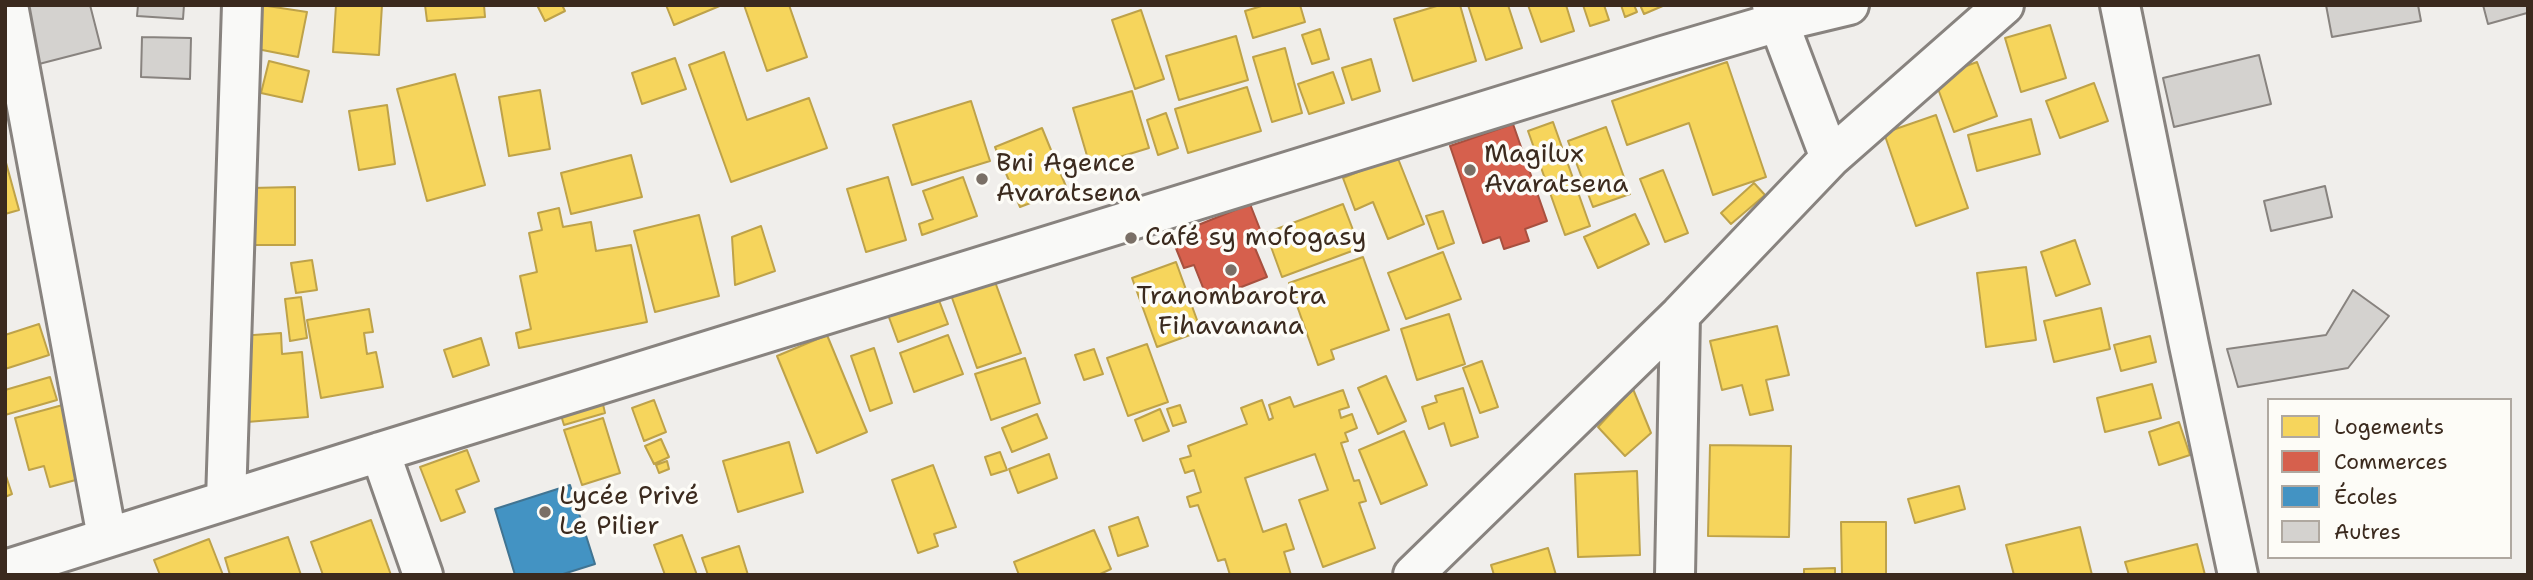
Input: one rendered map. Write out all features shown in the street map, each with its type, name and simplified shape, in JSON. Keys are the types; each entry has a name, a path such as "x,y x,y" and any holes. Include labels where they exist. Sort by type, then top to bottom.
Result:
{"street":[{"path":"8,5 107,537"},
{"path":"226,500 242,5"},
{"path":"5,570 1775,14 1849,5"},
{"path":"1413,575 1680,315 1830,158 2004,5"},
{"path":"2120,5 2238,575"},
{"path":"1775,14 1830,158"},
{"path":"1675,575 1680,315"},
{"path":"380,452 423,575"}],"building: Logements":[{"path":"261,5 307,12 298,57 252,48"},
{"path":"336,5 382,5 379,55 333,52"},
{"path":"425,5 484,5 485,17 427,21"},
{"path":"537,5 562,5 565,11 545,21"},
{"path":"666,5 722,5 674,25"},
{"path":"744,5 789,5 807,57 767,71"},
{"path":"1265,5 1300,5 1305,22 1253,38 1245,11"},
{"path":"1440,5 1460,5 1476,61 1413,81 1394,19"},
{"path":"1468,5 1508,5 1522,48 1486,60"},
{"path":"1528,5 1566,5 1574,31 1541,42"},
{"path":"1583,5 1604,5 1609,20 1590,26"},
{"path":"1621,5 1634,5 1637,12 1625,17"},
{"path":"1640,5 1665,5 1644,14"},
{"path":"1141,10 1164,79 1135,89 1112,20"},
{"path":"2050,25 2066,78 2021,92 2005,38"},
{"path":"1320,29 1329,59 1312,64 1302,35"},
{"path":"1236,36 1248,80 1179,100 1166,56"},
{"path":"1285,48 1302,113 1272,122 1253,57"},
{"path":"724,52 747,120 809,98 827,148 731,182 689,65"},
{"path":"675,58 686,89 642,104 632,73"},
{"path":"1371,59 1380,91 1352,100 1342,68"},
{"path":"269,61 309,71 302,102 261,93"},
{"path":"1727,62 1766,177 1713,195 1689,123 1627,145 1612,101"},
{"path":"1977,62 1997,116 1954,132 1934,78"},
{"path":"1333,72 1344,103 1309,114 1298,84"},
{"path":"455,74 485,185 427,201 397,89"},
{"path":"2094,83 2108,121 2060,138 2046,101"},
{"path":"1247,87 1261,131 1188,153 1175,109"},
{"path":"540,90 550,149 509,156 499,97"},
{"path":"1132,91 1149,148 1090,166 1073,108"},
{"path":"971,101 990,161 912,185 893,125"},
{"path":"387,105 395,164 359,170 349,111"},
{"path":"1166,113 1178,148 1158,155 1147,120"},
{"path":"1936,115 1968,208 1916,226 1884,133"},
{"path":"2031,119 2040,154 1977,171 1968,135"},
{"path":"1553,122 1590,226 1565,235 1528,131"},
{"path":"1606,127 1630,194 1593,207 1568,141"},
{"path":"1042,128 1067,189 1020,207 995,147"},
{"path":"631,155 642,197 571,214 561,173"},
{"path":"1397,156 1424,224 1388,239 1373,202 1355,210 1343,178"},
{"path":"5,159 19,210 5,214"},
{"path":"1663,170 1688,233 1665,242 1640,179"},
{"path":"888,177 906,240 866,252 847,189"},
{"path":"963,177 977,216 922,235 919,224 933,219 923,191"},
{"path":"1754,183 1765,195 1731,224 1721,213"},
{"path":"295,187 295,245 253,245 251,188"},
{"path":"1343,204 1360,248 1282,277 1266,233"},
{"path":"559,208 563,227 591,222 596,251 631,245 647,322 519,348 516,333 531,329 520,276 537,272 529,233 542,230 538,213"},
{"path":"1443,211 1454,243 1438,249 1426,216"},
{"path":"1635,214 1649,244 1598,268 1584,237"},
{"path":"699,215 719,296 655,312 634,231"},
{"path":"761,226 775,271 735,285 732,237"},
{"path":"2075,240 2090,284 2056,296 2041,252"},
{"path":"1443,252 1461,299 1406,319 1388,273"},
{"path":"1363,257 1389,330 1331,350 1334,359 1318,365 1289,283"},
{"path":"312,260 317,290 296,293 291,263"},
{"path":"1176,262 1201,331 1157,347 1132,278"},
{"path":"2026,267 2036,340 1986,347 1977,273"},
{"path":"994,279 1021,353 977,368 951,295"},
{"path":"937,295 948,324 898,342 887,312"},
{"path":"301,297 307,338 290,341 285,299"},
{"path":"2101,308 2110,349 2054,362 2044,321"},
{"path":"369,309 373,332 364,333 367,354 376,352 383,387 321,398 307,320"},
{"path":"1449,314 1465,364 1417,380 1401,329"},
{"path":"39,324 49,355 5,369 5,335"},
{"path":"1777,326 1789,375 1766,380 1773,410 1750,415 1742,385 1722,390 1710,341"},
{"path":"281,333 282,354 302,352 308,417 247,422 240,336"},
{"path":"827,335 867,432 817,453 777,356"},
{"path":"948,335 963,374 914,392 900,353"},
{"path":"2150,336 2156,362 2121,371 2114,345"},
{"path":"481,338 489,365 453,377 444,350"},
{"path":"1147,344 1168,402 1128,416 1107,358"},
{"path":"874,348 892,403 870,411 851,356"},
{"path":"1094,349 1103,374 1084,380 1075,355"},
{"path":"1025,358 1040,403 991,420 975,374"},
{"path":"1482,361 1498,407 1480,413 1463,368"},
{"path":"1386,376 1406,421 1378,434 1358,388"},
{"path":"50,377 57,400 5,415 5,390"},
{"path":"2152,384 2161,418 2105,432 2097,398"},
{"path":"1463,388 1478,437 1451,446 1444,423 1429,429 1422,407 1437,402 1435,396"},
{"path":"1633,389 1651,433 1625,456 1598,427"},
{"path":"1343,390 1349,407 1339,410 1341,418 1352,414 1357,428 1345,433 1348,441 1341,443 1354,481 1359,480 1366,501 1359,503 1375,548 1323,567 1299,500 1328,490 1315,454 1245,478 1263,532 1286,524 1294,549 1284,552 1291,575 1230,575 1225,559 1218,561 1198,505 1190,507 1187,497 1201,492 1194,470 1185,473 1180,459 1191,456 1188,446 1247,424 1241,408 1262,400 1269,420 1273,418 1269,405 1290,397 1294,407"},
{"path":"81,400 83,478 50,487 44,466 29,470 15,418"},
{"path":"602,400 605,413 564,425 560,412"},
{"path":"654,400 666,432 644,441 632,408"},
{"path":"1180,405 1186,422 1173,426 1167,409"},
{"path":"1160,409 1169,431 1143,441 1135,420"},
{"path":"1037,414 1047,438 1012,452 1002,428"},
{"path":"603,418 620,473 582,485 564,430"},
{"path":"2179,422 2190,455 2159,465 2149,432"},
{"path":"1404,431 1427,485 1381,504 1359,450"},
{"path":"661,439 669,457 654,464 645,446"},
{"path":"789,442 803,492 738,512 723,461"},
{"path":"1710,445 1791,446 1789,537 1708,536"},
{"path":"467,450 479,481 456,490 465,512 441,521 420,467"},
{"path":"1000,452 1007,470 991,475 985,457"},
{"path":"1049,454 1057,478 1018,493 1009,469"},
{"path":"667,461 669,469 659,473 656,465"},
{"path":"933,465 956,527 934,534 938,546 918,553 892,480"},
{"path":"1637,471 1640,555 1578,557 1575,474"},
{"path":"5,473 12,494 5,497"},
{"path":"1959,486 1965,509 1915,523 1908,499"},
{"path":"1138,517 1148,546 1118,556 1109,527"},
{"path":"371,520 391,575 323,575 311,542"},
{"path":"1841,522 1886,522 1886,575 1842,575"},
{"path":"2080,527 2092,575 2014,575 2006,545"},
{"path":"1094,530 1111,569 1098,575 1019,575 1014,562"},
{"path":"682,535 697,575 665,575 654,545"},
{"path":"288,537 301,575 230,575 225,558"},
{"path":"209,539 223,575 160,575 154,560"},
{"path":"2197,544 2205,575 2129,575 2125,562"},
{"path":"739,546 748,575 708,575 702,558"},
{"path":"1548,548 1556,575 1494,575 1491,565"},
{"path":"1835,568 1835,575 1804,575 1804,569"}],"building: Commerces":[{"path":"1513,124 1547,221 1525,229 1529,241 1504,249 1500,237 1483,243 1450,146"},
{"path":"1250,204 1263,237 1252,241 1267,277 1208,300 1194,265 1184,268 1171,236"}],"building: Écoles":[{"path":"570,485 595,564 560,575 515,575 495,509"}],"building: Autres":[{"path":"24,5 90,5 101,48 39,64"},
{"path":"138,5 184,5 183,19 137,16"},
{"path":"2326,5 2418,5 2421,21 2332,37"},
{"path":"2483,5 2528,5 2528,17 2527,13 2488,24"},
{"path":"142,37 191,38 190,79 141,77"},
{"path":"2259,55 2271,104 2174,127 2163,78"},
{"path":"2325,186 2332,217 2271,231 2264,201"},
{"path":"2353,290 2389,316 2348,368 2238,387 2227,349 2326,335"}],"place":[{"name":"Magilux Avaratsena","path":"1470,170"},
{"name":"Bni Agence Avaratsena","path":"982,179"},
{"name":"Café sy mofogasy","path":"1131,238"},
{"name":"Tranombarotra Fihavanana","path":"1231,270"},
{"name":"Lycée Privé Le Pilier","path":"545,512"}]}
